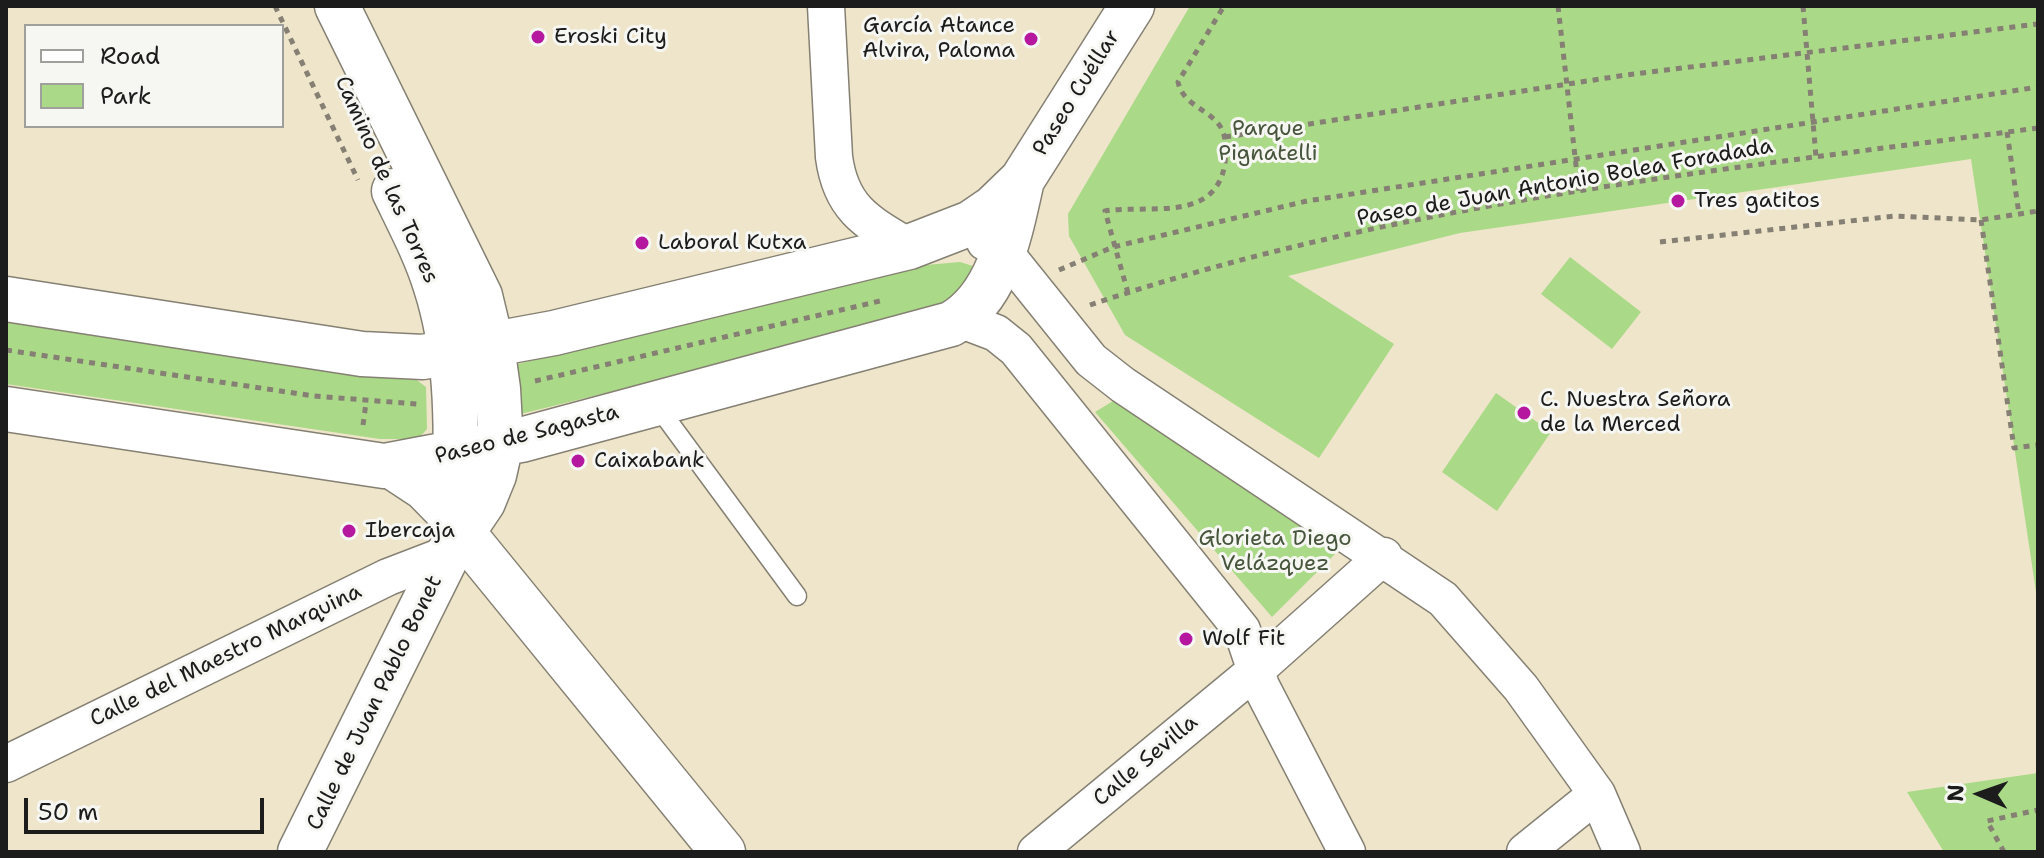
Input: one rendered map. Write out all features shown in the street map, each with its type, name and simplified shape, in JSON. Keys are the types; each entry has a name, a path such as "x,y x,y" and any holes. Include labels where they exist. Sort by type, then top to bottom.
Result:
{"main road":[{"name":"Camino de las Torres","path":"306,6 421,247 439,296 449,354 456,454"},
{"name":"Camino de las Torres","path":"337,6 480,296 492,346 501,444"},
{"name":"Paseo Cuéllar","path":"952,233 993,208 1022,180 1132,6"},
{"name":"Paseo Cuéllar","path":"1005,253 1022,180"},
{"path":"6,299 379,356 449,354 909,247 952,233"},
{"path":"959,319 977,299 1005,253"},
{"name":"Paseo de Sagasta","path":"6,409 373,451 456,454 942,327 959,319"},
{"name":"Calle de Juan Pablo Bonet","path":"300,852 455,536 490,488 501,444"},
{"name":"Calle de Juan Pablo Bonet","path":"455,536 456,454"},
{"path":"455,536 723,852"}],"street":[{"path":"826,6 834,157 839,180 851,206 860,216 909,247"},
{"path":"952,233 980,240 1005,253 1091,360 1123,385 1384,556 1443,599 1466,621 1521,688 1597,794 1622,852"},
{"path":"959,319 1006,339 1148,508 1242,630 1255,671 1347,852"},
{"path":"1080,430 1091,405 1123,385"},
{"path":"373,451 422,491 455,536"},
{"name":"Calle del Maestro Marquina","path":"6,764 388,577 455,536"},
{"path":"1255,671 1384,556"},
{"name":"Calle Sevilla","path":"1036,852 1255,671"},
{"path":"1525,852 1597,794"}],"lane":[{"path":"654,401 797,596"}],"path":[{"path":"1128,293 1105,211 1133,207 1182,208 1202,200 1222,175 1225,137 1219,125 1181,95 1178,82 1224,6"},
{"path":"1558,6 1579,192"},
{"path":"1803,6 1816,157"},
{"path":"1225,137 1626,75 2038,24"},
{"path":"284,25 363,192"},
{"path":"1081,259 1113,247 1307,201 2038,87"},
{"name":"Paseo de Juan Antonio Bolea Foradada","path":"1090,305 1309,243 1579,192 2038,128"},
{"path":"2007,132 2019,214"},
{"path":"1660,242 1895,216 1981,220 2038,211"},
{"path":"1981,220 2014,448 2038,445"},
{"path":"526,383 884,300"},
{"path":"6,350 366,403 423,404"},
{"path":"562,365 568,388"},
{"path":"366,403 373,451"},
{"path":"2004,852 1987,821 2038,810"}],"green space":[{"name":"Parque Pignatelli","path":"1190,6 2038,6 2038,605 1971,159 1460,233 1288,276 1394,344 1319,458 1125,335 1069,236 1068,214"},
{"path":"1570,257 1641,312 1612,349 1541,294"},
{"path":"960,262 973,266 967,280 948,300 927,314 496,420 493,370 926,265"},
{"path":"6,319 414,378 426,387 427,429 418,439 380,439 6,384"},
{"path":"1496,393 1551,432 1497,511 1442,472"},
{"name":"Glorieta Diego Velázquez","path":"1123,395 1344,545 1272,617 1095,412"},
{"path":"2038,773 2038,852 1944,852 1907,792"}],"place":[{"name":"Eroski City","path":"538,37"},
{"name":"García Atance Alvira, Paloma","path":"1031,39"},
{"name":"Tres gatitos","path":"1678,201"},
{"name":"Laboral Kutxa","path":"642,243"},
{"name":"C. Nuestra Señora de la Merced","path":"1524,413"},
{"name":"Caixabank","path":"578,461"},
{"name":"Ibercaja","path":"349,531"},
{"name":"Wolf Fit","path":"1186,639"}]}
